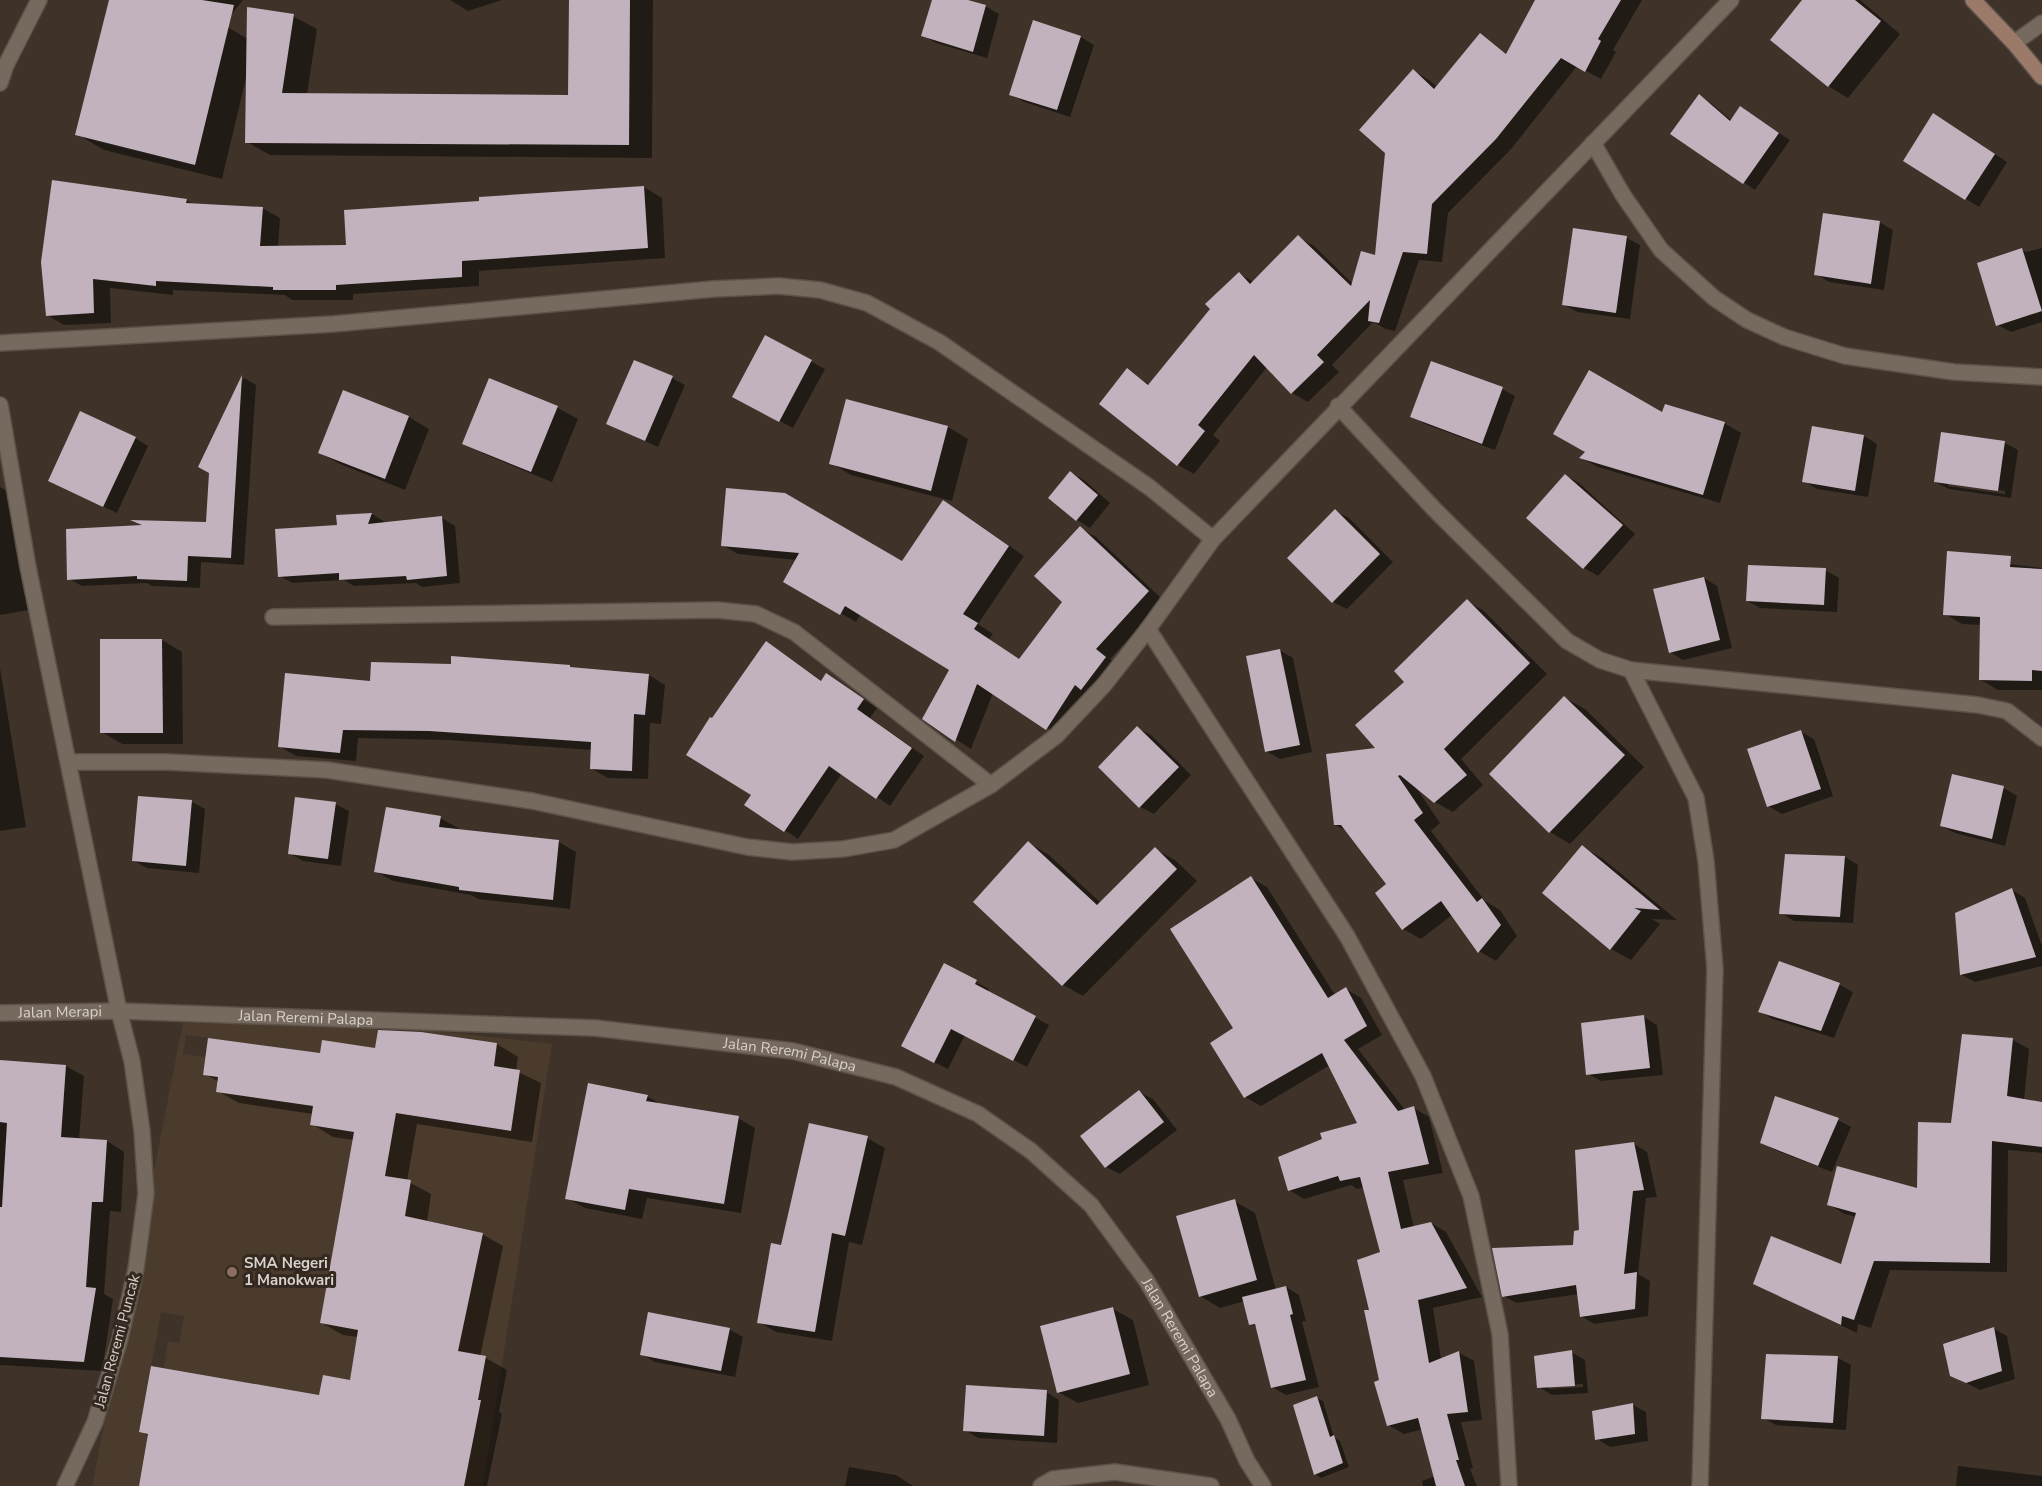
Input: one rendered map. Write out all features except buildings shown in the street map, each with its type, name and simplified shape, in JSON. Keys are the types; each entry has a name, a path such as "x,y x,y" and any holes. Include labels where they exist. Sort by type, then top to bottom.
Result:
{"main road":[{"path":"1973,0 2042,76"}],"street":[{"path":"0,83 6,65 39,0"},
{"path":"69,762 167,762 327,770 532,801 747,847 792,852 843,849 894,840 991,785 1056,736 1104,685 1213,539 1338,406 1731,0"},
{"path":"2014,43 2042,23"},
{"path":"1593,143 1623,195 1661,250 1714,298 1747,320 1784,337 1845,356 1954,372 2042,377"},
{"path":"0,343 333,324 713,289 778,285 820,290 867,303 939,342 1149,486 1213,539"},
{"name":"Jalan Reremi Puncak","path":"0,405 28,567 119,1011 132,1061 142,1131 146,1194 136,1269 120,1339 95,1422 65,1486"},
{"path":"1338,406 1434,509 1567,640 1600,660 1631,670 1978,705 2007,711 2042,738"},
{"path":"273,617 717,610 756,614 794,632 991,785"},
{"path":"1148,629 1347,936 1423,1076 1471,1196 1500,1334 1509,1486"},
{"path":"1631,670 1696,798 1706,861 1715,969 1700,1486"},
{"name":"Jalan Merapi","path":"0,1013 119,1011"},
{"name":"Jalan Reremi Palapa","path":"119,1011 595,1028 793,1050 896,1077 978,1114 1031,1150 1091,1205 1146,1280 1228,1419 1247,1461 1263,1486"},
{"path":"1041,1486 1053,1479 1115,1472 1211,1486"}],"shaded area":[{"name":"SMA Negeri 1 Manokwari","path":"183,1023 375,1024 552,1044 483,1486 464,1486 481,1400 441,1392 427,1447 353,1364 350,1380 323,1375 319,1395 164,1368 168,1341 179,1343 184,1316 161,1312 139,1432 148,1434 139,1486 92,1486","holes":["379,1025 497,1043 494,1066 520,1070 511,1130 366,1108","186,1035 320,1053 343,1130 310,1125 313,1106 216,1092 218,1077 203,1075 206,1057 183,1054","385,1176 383,1334 320,1323","424,1220 483,1233 459,1345"]}],"place":[{"name":"SMA Negeri 1 Manokwari","path":"232,1272"}]}
